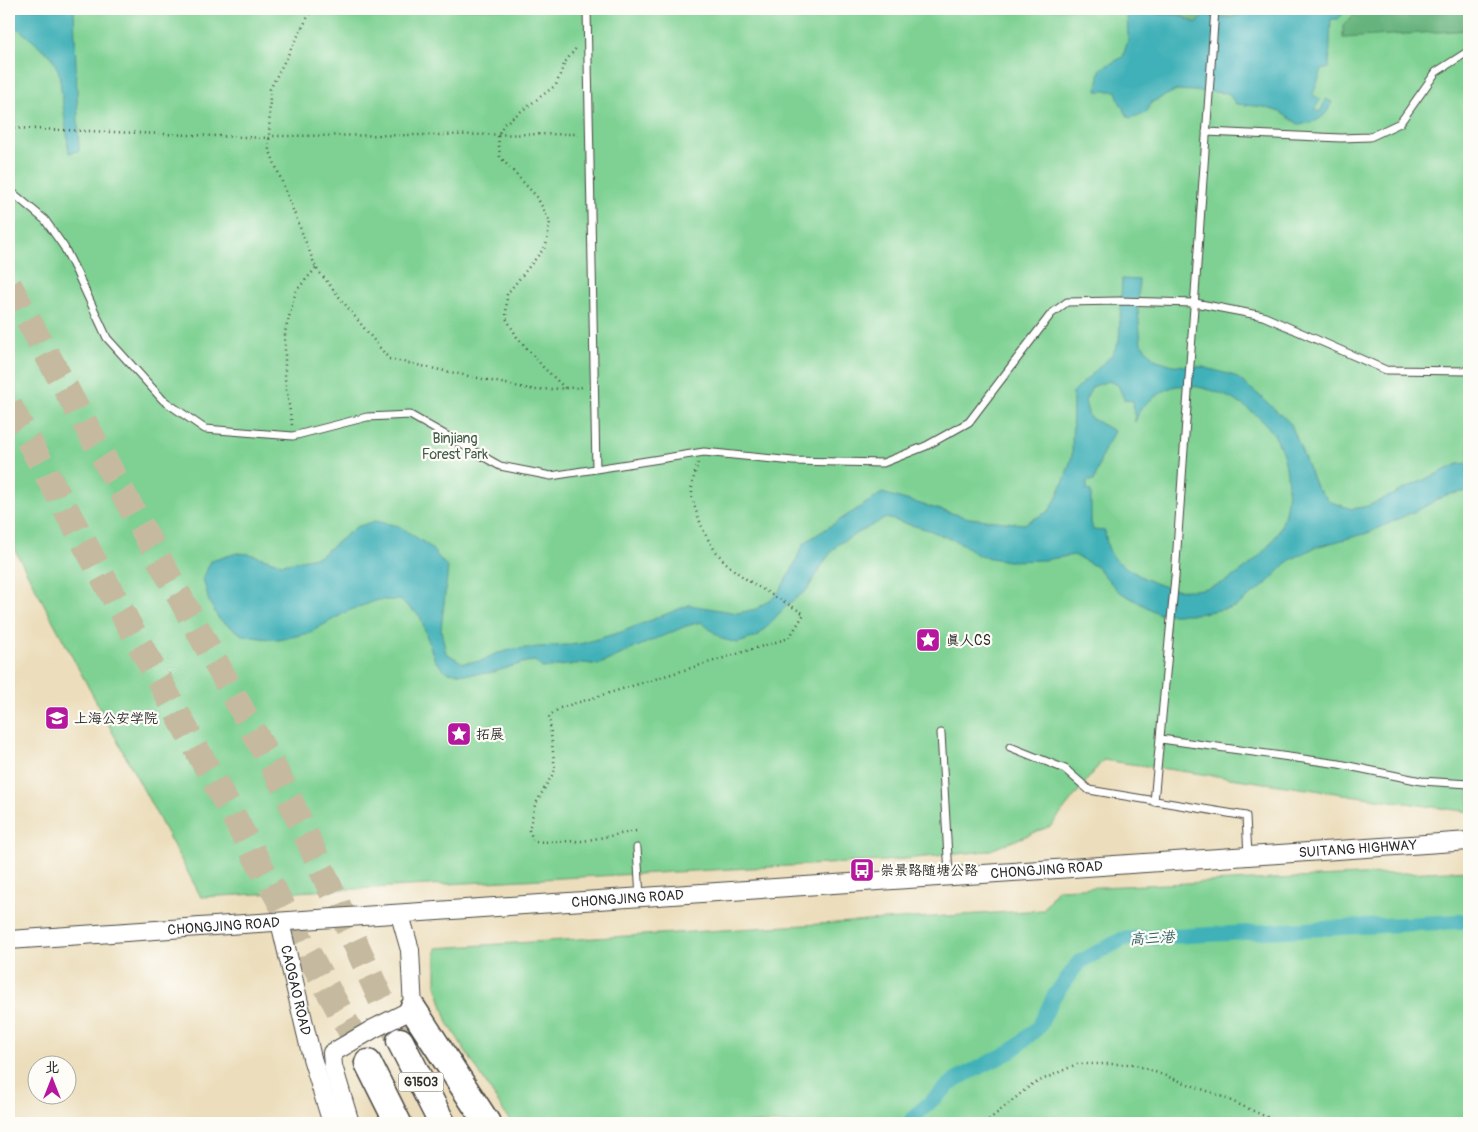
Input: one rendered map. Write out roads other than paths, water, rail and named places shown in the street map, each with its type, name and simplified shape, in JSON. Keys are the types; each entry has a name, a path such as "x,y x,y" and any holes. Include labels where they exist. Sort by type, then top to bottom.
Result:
{"highway":[{"path":"412,1009 487,1123"},
{"name":"G1503","path":"400,1041 442,1123"},
{"name":"G1503","path":"368,1063 398,1123"}],"street":[{"name":"SUITANG HIGHWAY","path":"1248,856 1469,841"},
{"name":"CHONGJING ROAD","path":"9,940 400,915 866,881 1248,856"},
{"path":"312,1058 332,1053 372,1029 412,1009 410,950 400,915"},
{"name":"CAOGAO ROAD","path":"280,922 312,1058 332,1123"},
{"path":"332,1053 333,1066 350,1123"}],"lane":[{"path":"588,9 596,469"},
{"path":"1154,802 1175,577 1215,9"},
{"path":"1206,132 1341,138 1370,137 1400,123 1436,72 1469,51"},
{"path":"9,192 45,220 64,247 107,338 163,400 204,429 293,436 367,417 410,415 500,466 551,476 701,452 793,461 883,463 926,446 969,422 1051,314 1067,302 1141,301 1195,304 1263,316 1386,370 1469,370"},
{"path":"941,733 950,877"},
{"path":"1161,739 1339,764 1421,781 1469,784"},
{"path":"1010,747 1066,769 1089,790 1246,816 1248,856"},
{"path":"637,848 640,898"}],"water":[{"path":"9,9 74,9 79,151 69,153 59,72 51,56 9,21"},
{"path":"1127,9 1154,9 1157,14 1179,15 1197,24 1204,15 1231,18 1243,14 1245,9 1344,9 1343,14 1338,19 1331,19 1329,68 1322,70 1313,94 1320,100 1315,109 1320,112 1326,99 1332,102 1320,119 1300,125 1280,112 1264,107 1236,104 1228,93 1177,90 1152,102 1146,113 1129,118 1120,103 1116,91 1097,91 1100,69 1123,57 1128,39"},
{"path":"1122,279 1139,280 1138,311 1141,343 1154,359 1173,365 1203,367 1235,376 1260,396 1291,424 1316,487 1331,502 1352,509 1368,506 1458,464 1469,463 1469,491 1446,495 1368,533 1316,547 1290,560 1264,586 1235,607 1196,614 1159,614 1118,591 1097,567 1074,555 1044,560 1008,561 979,556 963,544 929,530 886,518 837,545 807,590 788,604 758,636 738,643 722,639 701,622 686,626 598,665 585,663 542,668 535,661 490,673 466,674 447,672 435,661 420,616 400,600 378,600 348,611 309,633 279,640 244,636 219,619 209,602 203,578 211,561 237,553 250,554 282,564 320,556 356,527 375,521 399,526 429,546 448,568 441,629 446,653 463,663 481,661 495,654 514,649 580,644 621,632 689,605 738,613 756,609 774,597 780,590 804,543 882,493 969,518 1024,524 1049,511 1065,478 1072,456 1073,392 1111,356 1119,342","holes":["1108,381 1118,385 1124,399 1133,401 1135,422 1141,408 1158,395 1176,386 1190,386 1205,389 1235,401 1249,409 1271,430 1282,451 1286,469 1288,489 1286,508 1275,538 1246,568 1232,578 1217,585 1187,590 1154,583 1118,562 1108,547 1105,531 1093,530 1091,522 1091,491 1087,490 1087,481 1094,481 1103,453 1114,431 1089,417 1085,401 1092,387"]}],"waterway":[{"name":"高三港","path":"910,1123 918,1113 956,1079 1010,1052 1039,1027 1054,996 1079,962 1123,939 1469,921"}],"tunnel":[{"path":"9,285 284,787 400,1041"},
{"path":"9,405 368,1063"}],"place":[{"name":"真人CS","path":"928,640"},
{"name":"上海公安学院","path":"57,718"},
{"name":"拓展","path":"459,734"},
{"name":"崇景路随塘公路","path":"862,870"}],"park label":[{"name":"Binjiang Forest Park","path":"455,446"}]}
